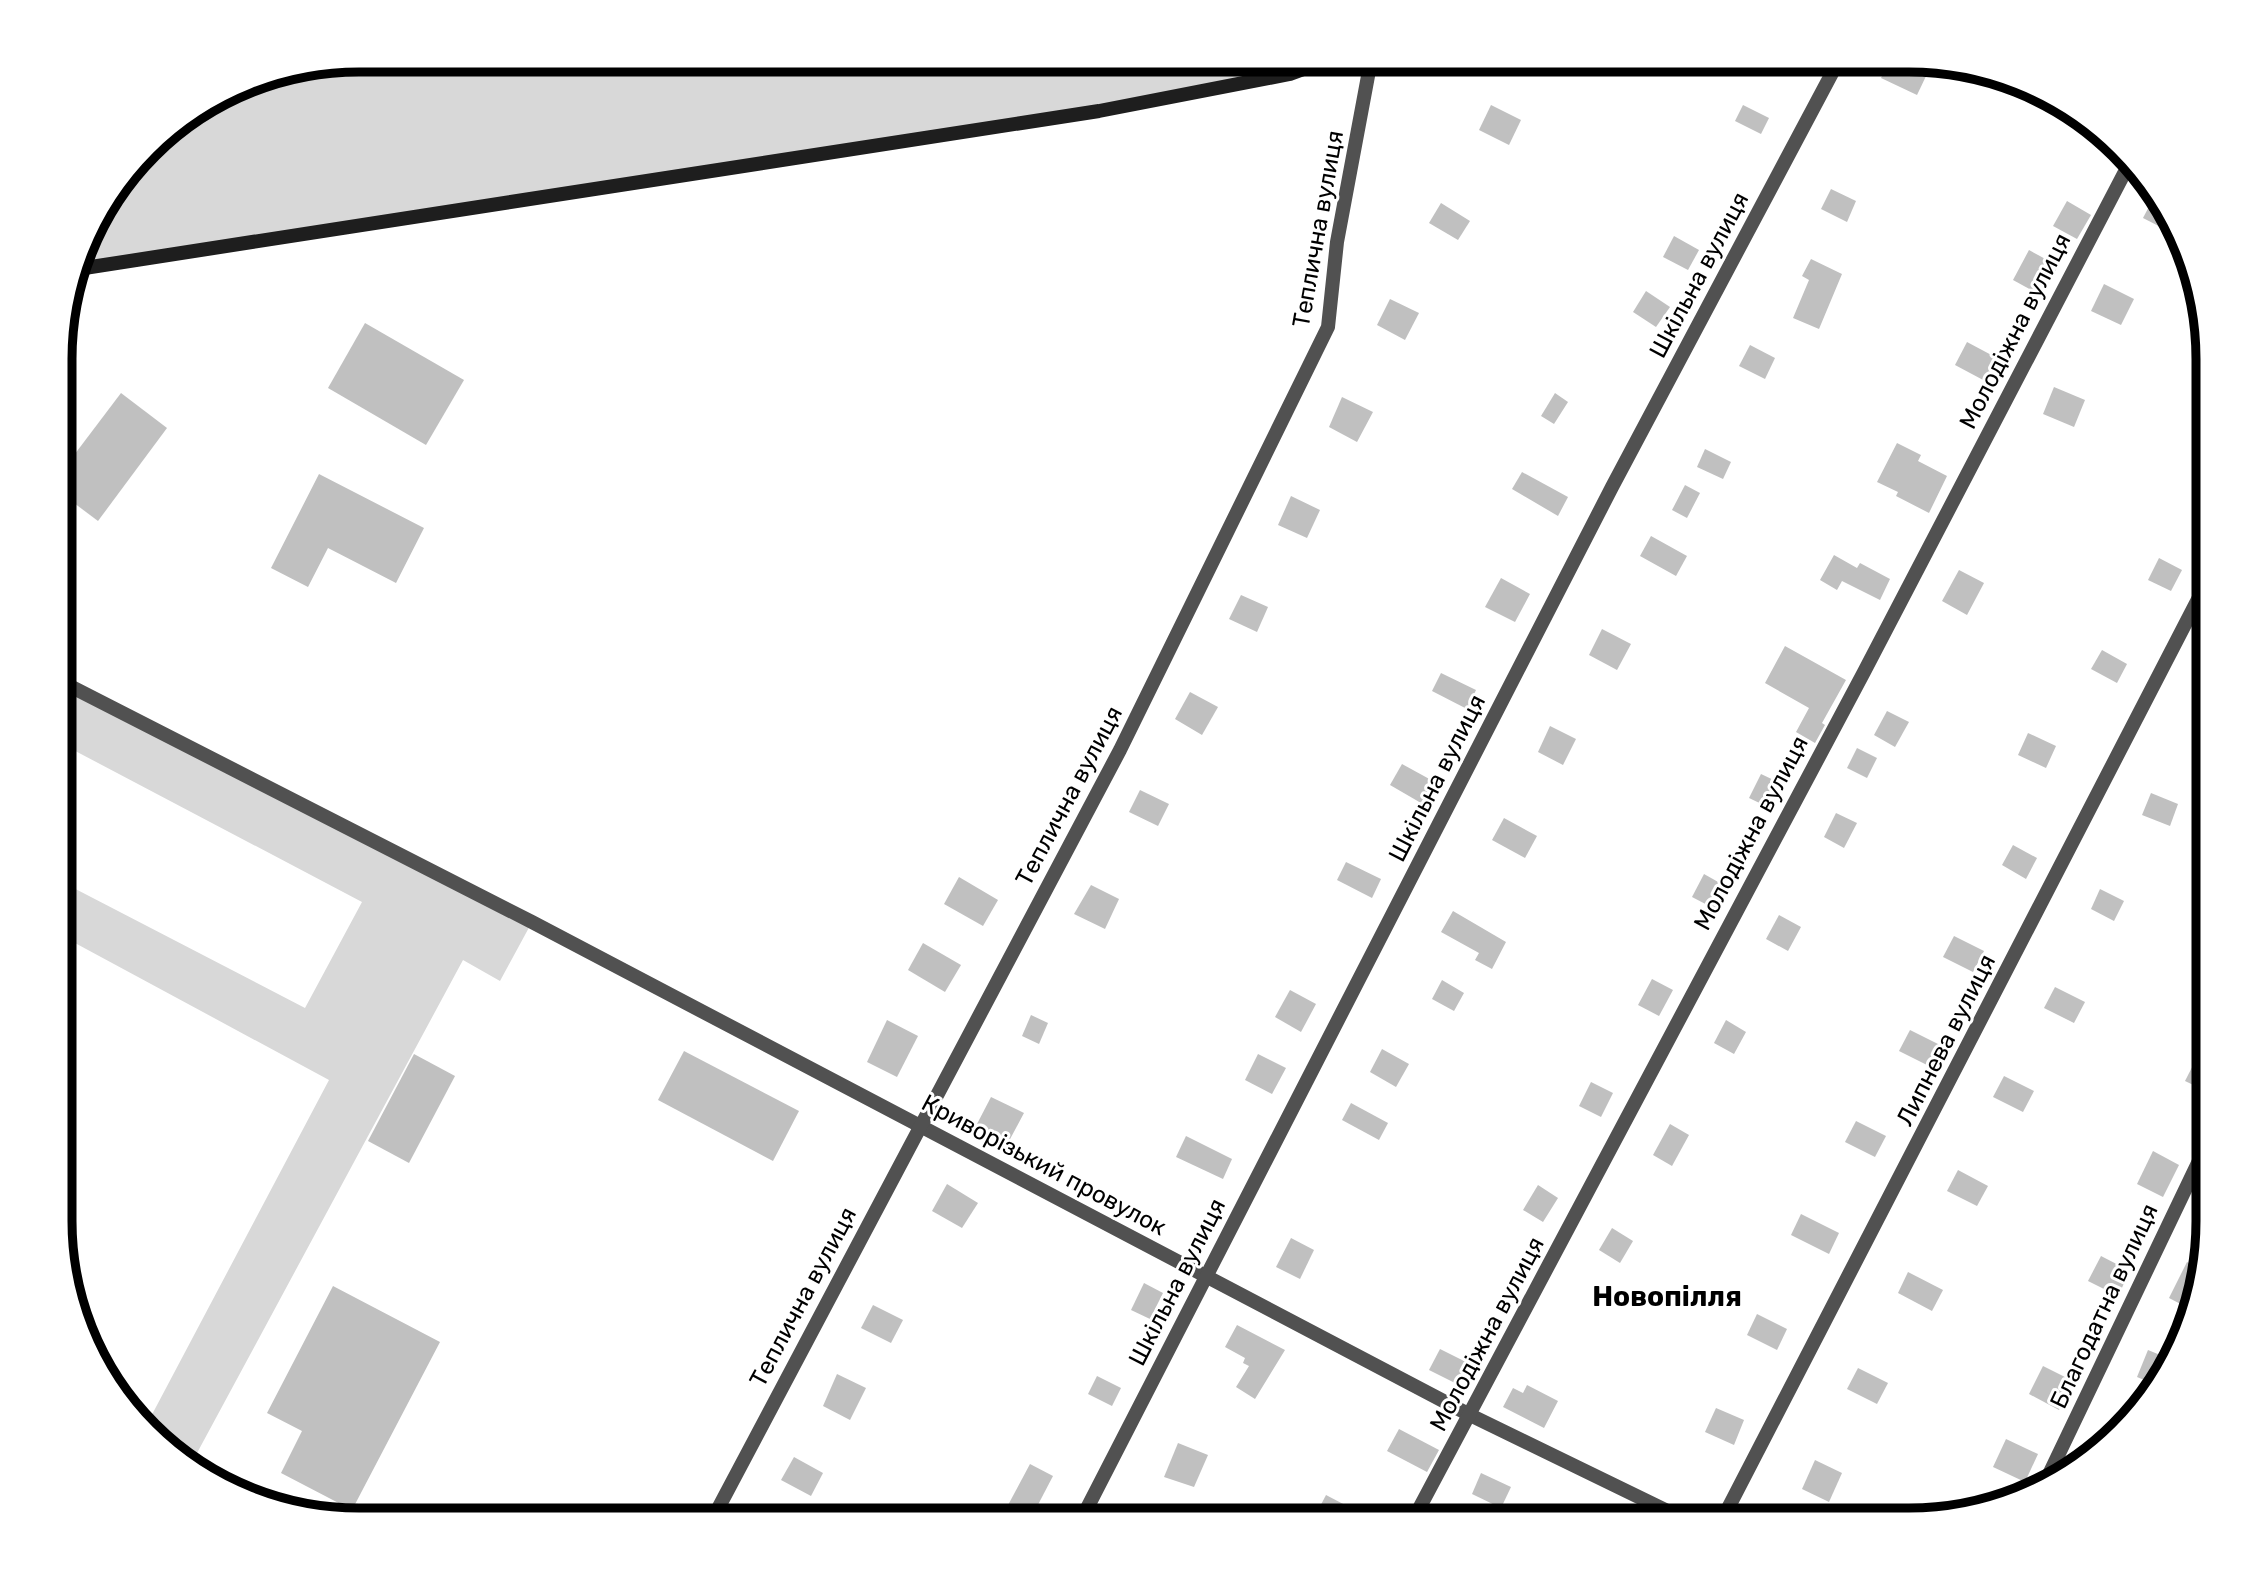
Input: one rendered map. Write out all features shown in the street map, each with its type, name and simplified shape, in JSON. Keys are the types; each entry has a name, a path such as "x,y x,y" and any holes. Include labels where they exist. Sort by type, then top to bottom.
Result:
{"street":[{"path":"87,268 1099,111 1295,72"},
{"name":"Теплична вулиця","path":"718,1508 1120,750 1328,327 1337,242 1369,72"},
{"name":"Шкільна вулиця","path":"1087,1508 1612,486 1833,72"},
{"name":"Молодіжна вулиця","path":"1420,1508 1945,518 2010,388 2126,171"},
{"name":"Липнева вулиця","path":"1727,1508 2196,603"},
{"name":"Криворізький провулок","path":"72,687 532,922 1470,1415 1661,1508"},
{"name":"Благодатна вулиця","path":"2050,1471 2196,1167"}],"shaded area":[{"path":"340,72 1295,72 87,268 101,232 120,199 143,170 170,143 199,120 232,101 303,77"},
{"path":"72,687 532,922 500,981 463,960 195,1457 150,1418 329,1080 72,941 72,887 305,1008 362,902 72,749"}],"building":[{"path":"1884,72 1928,72 1917,95 1881,78"},
{"path":"1491,105 1521,120 1509,145 1479,130"},
{"path":"1743,105 1769,118 1761,134 1735,121"},
{"path":"1831,189 1856,201 1847,222 1821,209"},
{"path":"2067,201 2091,215 2077,239 2053,226"},
{"path":"1441,203 1470,221 1458,240 1429,223"},
{"path":"2151,203 2166,230 2143,218"},
{"path":"1674,236 1699,250 1688,270 1663,257"},
{"path":"2029,250 2058,266 2042,296 2013,280"},
{"path":"1811,259 1842,274 1819,329 1793,318 1809,280 1802,276"},
{"path":"2104,284 2134,299 2121,325 2091,311"},
{"path":"1646,291 1670,307 1656,327 1633,312"},
{"path":"1390,299 1419,313 1405,340 1377,325"},
{"path":"365,323 464,380 426,445 328,388"},
{"path":"1967,342 1997,358 1985,381 1955,365"},
{"path":"1750,345 1775,358 1765,379 1739,366"},
{"path":"2054,387 2085,400 2074,427 2043,414"},
{"path":"121,393 167,428 98,521 72,502 72,458"},
{"path":"1555,393 1568,402 1554,424 1541,416"},
{"path":"1342,397 1373,412 1357,442 1329,427"},
{"path":"1897,443 1921,455 1918,461 1947,476 1929,513 1896,496 1898,492 1877,482"},
{"path":"1705,449 1731,462 1723,479 1697,467"},
{"path":"1522,472 1568,497 1558,516 1512,489"},
{"path":"319,474 424,528 396,583 328,548 308,587 271,568"},
{"path":"1685,485 1700,493 1687,518 1672,510"},
{"path":"1291,496 1320,510 1307,538 1278,525"},
{"path":"1651,536 1687,556 1676,576 1640,556"},
{"path":"1834,555 1857,568 1860,563 1890,579 1880,600 1842,581 1837,590 1820,580"},
{"path":"2159,558 2182,570 2171,591 2148,580"},
{"path":"1959,570 1984,583 1967,615 1942,601"},
{"path":"1501,578 1530,594 1515,622 1485,607"},
{"path":"1241,595 1268,607 1257,632 1229,619"},
{"path":"1602,629 1631,644 1617,670 1589,655"},
{"path":"1785,646 1846,680 1822,723 1825,725 1815,743 1796,732 1809,708 1765,683"},
{"path":"2102,650 2127,664 2117,683 2091,669"},
{"path":"1441,673 1476,690 1467,709 1432,691"},
{"path":"1190,692 1218,707 1202,735 1175,719"},
{"path":"1887,711 1909,722 1895,747 1874,735"},
{"path":"1550,726 1576,739 1563,765 1538,752"},
{"path":"2028,733 2056,746 2046,768 2018,755"},
{"path":"1857,748 1877,758 1867,778 1847,768"},
{"path":"1402,764 1433,781 1421,803 1390,785"},
{"path":"1761,774 1782,784 1770,808 1749,798"},
{"path":"1140,790 1169,804 1158,826 1129,812"},
{"path":"2151,793 2178,804 2170,826 2142,815"},
{"path":"1836,813 1857,823 1844,848 1824,837"},
{"path":"1504,818 1537,836 1525,858 1492,840"},
{"path":"2013,845 2037,858 2026,879 2002,865"},
{"path":"1346,862 1381,879 1372,898 1337,880"},
{"path":"1704,874 1727,887 1715,909 1692,897"},
{"path":"959,877 998,900 983,926 944,904"},
{"path":"1091,885 1119,899 1105,929 1074,914"},
{"path":"2100,889 2124,901 2114,921 2091,909"},
{"path":"1453,911 1506,942 1492,969 1475,960 1479,953 1441,932"},
{"path":"1779,915 1801,927 1788,951 1766,939"},
{"path":"1954,936 1984,951 1973,972 1943,957"},
{"path":"923,943 961,965 945,992 908,970"},
{"path":"1652,979 1673,990 1659,1016 1638,1005"},
{"path":"1442,980 1464,993 1454,1011 1432,999"},
{"path":"2055,987 2085,1002 2074,1023 2044,1008"},
{"path":"1290,990 1316,1004 1301,1032 1275,1017"},
{"path":"1031,1015 1048,1023 1039,1044 1022,1036"},
{"path":"887,1020 918,1036 897,1077 867,1062"},
{"path":"1726,1020 1746,1032 1734,1054 1714,1043"},
{"path":"1910,1030 1940,1045 1929,1066 1899,1051"},
{"path":"1382,1049 1409,1064 1396,1087 1370,1072"},
{"path":"684,1051 799,1111 773,1161 658,1100"},
{"path":"414,1054 455,1076 409,1163 368,1141"},
{"path":"1258,1054 1286,1068 1272,1094 1245,1080"},
{"path":"2196,1059 2196,1086 2185,1081"},
{"path":"2004,1076 2034,1091 2023,1112 1993,1097"},
{"path":"1591,1082 1613,1093 1601,1117 1579,1106"},
{"path":"991,1097 1024,1113 1009,1141 977,1124"},
{"path":"1351,1103 1388,1123 1379,1140 1342,1120"},
{"path":"1856,1121 1886,1136 1875,1157 1845,1142"},
{"path":"1670,1124 1689,1135 1672,1166 1653,1155"},
{"path":"1186,1136 1232,1159 1223,1179 1176,1157"},
{"path":"2153,1151 2179,1165 2163,1197 2137,1184"},
{"path":"1958,1170 1988,1186 1977,1206 1947,1191"},
{"path":"947,1184 978,1203 962,1228 932,1211"},
{"path":"1538,1185 1558,1198 1543,1222 1523,1210"},
{"path":"1801,1214 1839,1233 1829,1254 1791,1235"},
{"path":"1612,1228 1633,1241 1620,1263 1599,1250"},
{"path":"1291,1238 1314,1250 1300,1279 1276,1267"},
{"path":"2101,1256 2130,1271 2118,1296 2088,1281"},
{"path":"2187,1262 2193,1265 2183,1305 2169,1298"},
{"path":"1908,1272 1943,1290 1932,1311 1898,1293"},
{"path":"1144,1283 1163,1293 1150,1319 1131,1310"},
{"path":"333,1286 440,1342 353,1508 348,1508 281,1473 302,1431 267,1413"},
{"path":"873,1305 903,1320 891,1343 861,1328"},
{"path":"1757,1314 1787,1329 1777,1350 1747,1335"},
{"path":"1237,1325 1285,1350 1255,1399 1236,1387 1249,1366 1243,1363 1245,1358 1225,1347"},
{"path":"1440,1349 1468,1363 1457,1384 1429,1370"},
{"path":"2148,1350 2163,1356 2148,1381 2137,1377"},
{"path":"2043,1366 2073,1381 2059,1410 2029,1394"},
{"path":"1858,1368 1888,1383 1877,1404 1847,1389"},
{"path":"837,1374 866,1388 850,1420 823,1406"},
{"path":"1097,1376 1121,1388 1112,1406 1088,1394"},
{"path":"1527,1385 1558,1401 1544,1428 1503,1407 1513,1388 1523,1393"},
{"path":"1716,1408 1744,1420 1734,1445 1705,1432"},
{"path":"1399,1429 1439,1450 1427,1472 1387,1451"},
{"path":"2006,1439 2038,1454 2025,1482 1993,1467"},
{"path":"1178,1443 1208,1455 1194,1487 1164,1477"},
{"path":"794,1457 823,1473 811,1496 781,1480"},
{"path":"1815,1460 1842,1473 1829,1502 1802,1489"},
{"path":"1030,1464 1053,1476 1036,1508 1006,1508"},
{"path":"1481,1473 1511,1487 1501,1508 1472,1494"},
{"path":"1326,1495 1349,1507 1348,1508 1319,1508"}],"district":[{"name":"Новопілля","path":"1667,1296"}]}
